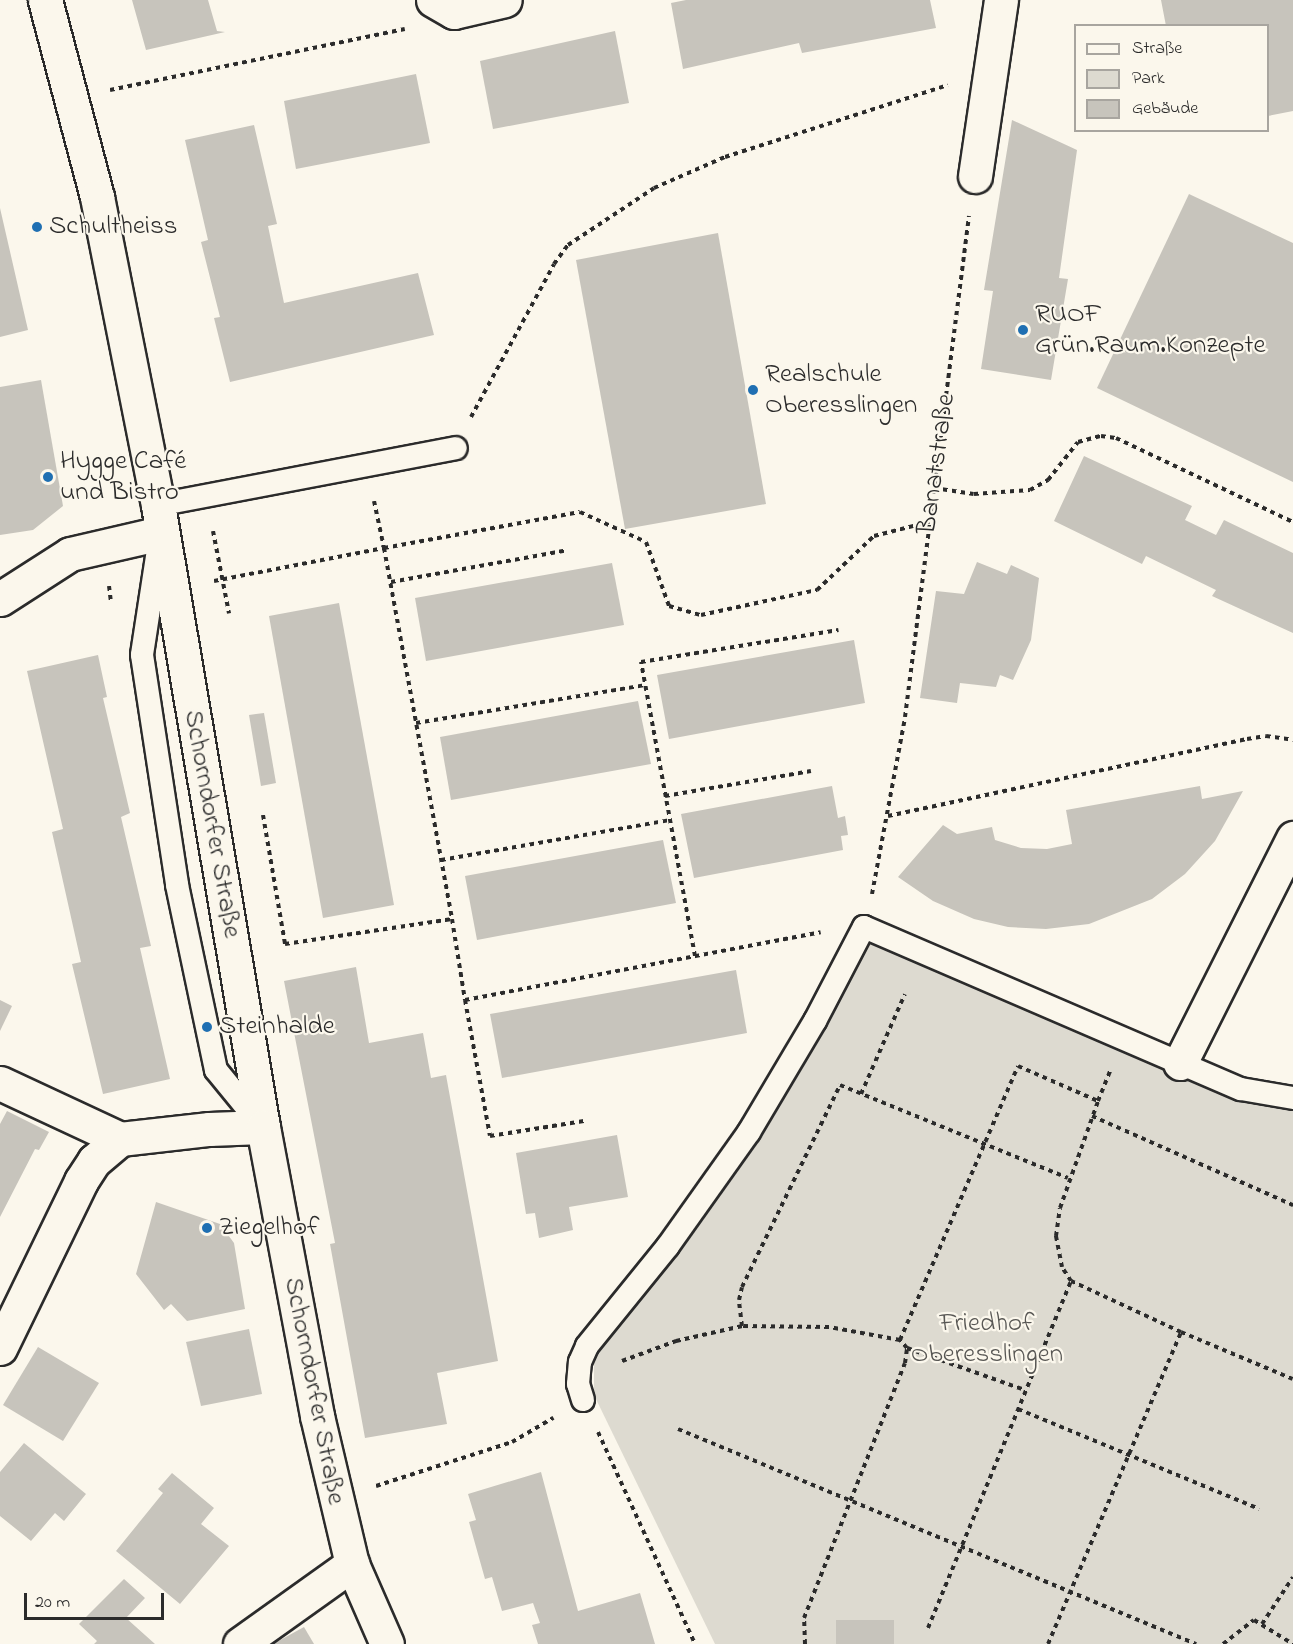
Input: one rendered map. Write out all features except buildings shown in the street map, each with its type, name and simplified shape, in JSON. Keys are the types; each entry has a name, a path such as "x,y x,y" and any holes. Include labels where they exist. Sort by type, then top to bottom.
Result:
{"main road":[{"name":"Schorndorfer Straße","path":"45,0 74,98 159,519 263,1127 334,1499 352,1564 387,1644"},
{"path":"444,6 505,0"},
{"path":"975,176 1001,0"},
{"path":"0,599 70,554 159,519"},
{"path":"1180,1063 1293,838"},
{"path":"0,1083 120,1139 209,1129 263,1127"},
{"path":"0,1348 81,1181 94,1161 120,1139"},
{"path":"240,1644 352,1564"}],"lane":[{"path":"263,1127 216,1070 177,885 142,655 159,519 207,496 456,448"},
{"path":"583,1400 578,1384 580,1362 587,1346 668,1246 748,1132 815,1021 864,927 1241,1089 1293,1098"}],"path":[{"path":"74,98 399,31 444,6"},
{"path":"456,448 548,274 568,245 654,188 725,157 992,71"},
{"name":"Banatstraße","path":"864,927 888,816 975,176"},
{"path":"934,488 974,494 1030,490 1048,480 1078,442 1088,436 1101,436 1116,438 1293,522"},
{"path":"367,465 391,582 490,1136 584,1121"},
{"path":"207,496 229,613"},
{"path":"171,592 222,579 580,512 646,542 669,606 701,615 817,590 874,536 929,522"},
{"path":"391,582 564,551"},
{"path":"696,956 641,662 838,630"},
{"path":"416,723 645,685"},
{"path":"888,816 1247,739 1266,736 1293,740"},
{"path":"665,796 810,771"},
{"path":"263,815 285,944 452,919"},
{"path":"441,860 670,820"},
{"path":"465,1000 864,927"},
{"path":"861,1094 905,994"},
{"path":"1123,1040 1068,1178 1056,1236 1062,1267 1071,1281 1181,1332 1293,1378"},
{"path":"900,1340 1018,1066 1098,1101"},
{"path":"742,1326 738,1300 742,1287 840,1086 1068,1178"},
{"path":"1092,1116 1293,1205"},
{"path":"928,1628 1071,1281"},
{"path":"618,1362 676,1341 742,1326 818,1326 900,1340 907,1348 1025,1390"},
{"path":"1048,1644 1181,1332"},
{"path":"805,1644 804,1618 905,1363 907,1348"},
{"path":"334,1499 512,1442 583,1400 695,1644"},
{"path":"1017,1410 1129,1453 1259,1509"},
{"path":"678,1428 1196,1644"},
{"path":"1262,1624 1293,1577"},
{"path":"1223,1644 1254,1620 1293,1644"}],"green space":[{"name":"Friedhof Oberesslingen","path":"867,935 1293,1105 1293,1644 715,1644 594,1395 594,1353"}],"place":[{"name":"Schultheiss","path":"37,227"},
{"name":"RUOF Grün.Raum.Konzepte","path":"1023,330"},
{"name":"Realschule Oberesslingen","path":"753,390"},
{"name":"Hygge Café und Bistro","path":"48,477"},
{"name":"Steinhalde","path":"207,1027"},
{"name":"Ziegelhof","path":"207,1228"}]}
